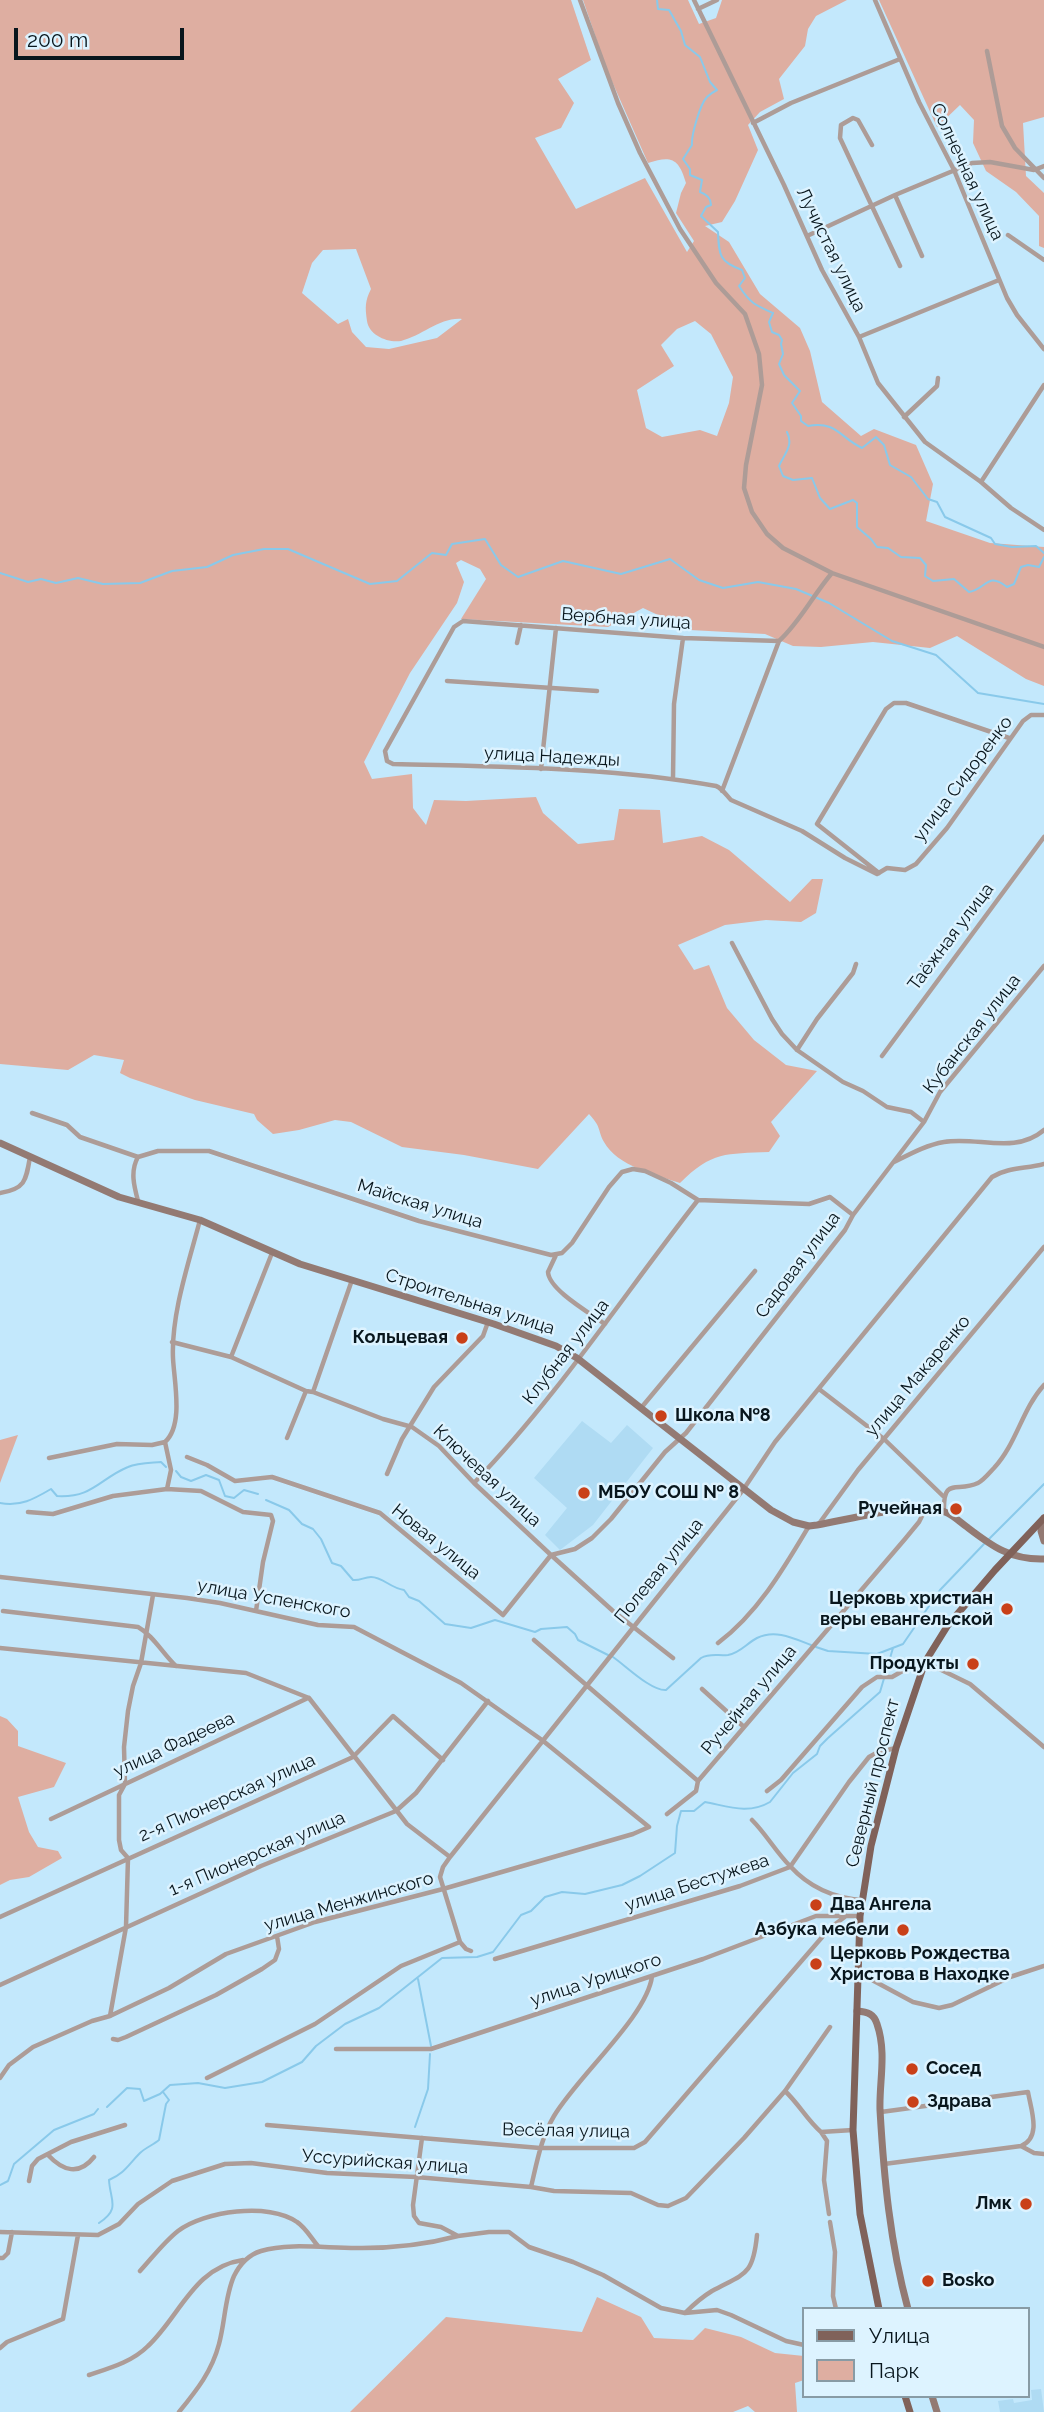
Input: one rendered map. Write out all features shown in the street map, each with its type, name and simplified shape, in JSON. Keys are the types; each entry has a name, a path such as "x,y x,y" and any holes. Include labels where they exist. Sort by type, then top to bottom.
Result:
{"main road":[{"name":"Северный проспект","path":"879,2307 860,2214 853,2130 860,1916 871,1846 896,1748 925,1662 948,1625 1044,1518"}],"street":[{"path":"580,0 618,103 640,153 680,229 716,283 746,314 759,354 762,384 744,488 752,512 767,534 783,548 832,573 1044,647"},
{"name":"Лучистая улица","path":"694,0 822,270 859,337 878,383 925,442 1044,530"},
{"path":"698,9 717,0"},
{"name":"Солнечная улица","path":"875,0 919,102 954,170 999,280 1017,314 1044,349"},
{"path":"987,51 1002,126 1015,148 1044,178"},
{"path":"753,123 790,103 900,59"},
{"path":"872,145 858,120 853,118 841,125 840,138 900,266"},
{"path":"807,236 972,163 990,162 1034,170 1044,166"},
{"path":"895,195 922,256"},
{"path":"1008,235 1044,260"},
{"path":"859,337 999,280"},
{"path":"904,417 937,386 939,378"},
{"path":"981,482 1044,385"},
{"path":"832,573 811,598 792,629 779,640 722,791 731,800 802,831 873,874 879,873"},
{"name":"Вербная улица","path":"385,751 458,623 463,621 683,638 779,640"},
{"path":"516,643 521,625"},
{"path":"541,769 556,628"},
{"path":"673,778 674,704 683,638"},
{"path":"447,681 597,691"},
{"path":"879,873 817,824 886,709 894,704 906,703 1009,738"},
{"name":"улица Сидоренко","path":"879,873 887,868 905,870 916,864 947,828 1026,717 1044,715"},
{"name":"улица Надежды","path":"385,751 387,761 393,764 541,769 673,778 716,786 722,791"},
{"name":"Таёжная улица","path":"882,1056 1044,837"},
{"path":"732,943 772,1019 797,1050 843,1082 887,1107 911,1112 924,1122"},
{"path":"797,1050 853,973 856,964"},
{"name":"Кубанская улица","path":"924,1122 940,1091 1044,966"},
{"path":"32,1113 67,1125 80,1137 138,1157 133,1166 138,1201"},
{"name":"Садовая улица","path":"551,1555 575,1549 592,1538 611,1519 665,1452 680,1439 845,1230 853,1215 924,1122"},
{"path":"893,1163 927,1146 943,1142 1008,1144 1038,1135 1044,1130"},
{"name":"Строительная улица","path":"0,1143 112,1194 200,1220 272,1253 556,1346 577,1358 743,1490 782,1517 813,1526"},
{"name":"Майская улица","path":"138,1157 158,1151 209,1151 419,1222 533,1252 556,1255"},
{"path":"0,1193 16,1191 23,1185 30,1157"},
{"name":"Полевая улица","path":"443,1889 440,1877 450,1857 743,1490 775,1442 992,1177 1005,1169 1025,1169 1044,1164"},
{"path":"605,1324 551,1282 548,1272 556,1255 572,1243 609,1186 622,1172 633,1169 645,1171 698,1200 809,1204 830,1197 853,1215"},
{"name":"Клубная улица","path":"474,1483 508,1448 698,1200"},
{"path":"49,1458 117,1444 152,1445 165,1442 175,1428 172,1342 184,1278 200,1220"},
{"name":"улица Макаренко","path":"718,1643 731,1633 764,1597 813,1526 1044,1247"},
{"path":"231,1357 272,1253"},
{"name":"Садовая улица","path":"640,1408 755,1271"},
{"path":"313,1392 352,1280"},
{"path":"387,1474 393,1457 434,1387 483,1336 488,1322"},
{"name":"Ключевая улица","path":"172,1342 231,1357 306,1391 412,1427 439,1446 474,1483 551,1555 673,1658"},
{"path":"943,1496 952,1487 978,1483 993,1469 1014,1442 1025,1413 1044,1385"},
{"path":"819,1389 884,1439 943,1496 944,1511"},
{"path":"287,1438 306,1391"},
{"path":"165,1442 171,1470 167,1489"},
{"name":"Новая улица","path":"187,1457 235,1481 272,1477 380,1513 503,1615 551,1555"},
{"path":"28,1512 53,1514 113,1496 167,1489 201,1490 243,1512 271,1515 273,1521 263,1562 256,1611"},
{"path":"813,1526 908,1508 927,1508 944,1511 992,1547 1027,1559 1044,1559"},
{"name":"Ручейная улица","path":"698,1781 919,1522 927,1508"},
{"path":"1044,1518 1041,1531 1044,1541"},
{"name":"улица Успенского","path":"0,1577 220,1602 318,1625 354,1628 461,1683 488,1701 542,1740 649,1827"},
{"path":"110,2017 126,1927 128,1858 121,1850 119,1840 119,1795 125,1784 124,1747 128,1711 148,1632 153,1595"},
{"path":"3,1611 138,1627 148,1632 162,1653 176,1666"},
{"path":"534,1640 698,1781 696,1791 667,1814"},
{"path":"0,1648 246,1672 309,1698 396,1811 434,1847 450,1857"},
{"path":"767,1791 781,1780 862,1687 877,1677 901,1674 913,1665 925,1662 970,1684 1044,1747"},
{"path":"702,1689 744,1727"},
{"name":"улица Фадеева","path":"51,1819 309,1698"},
{"name":"1-я Пионерская улица","path":"0,1985 261,1866 396,1811 416,1793 488,1701"},
{"name":"2-я Пионерская улица","path":"0,1917 353,1757 393,1716 443,1760"},
{"name":"улица Бестужева","path":"495,1959 740,1886 790,1867 849,1782 869,1758 878,1752 896,1748"},
{"path":"752,1820 764,1831 790,1867 833,1896 862,1900"},
{"name":"улица Менжинского","path":"0,2078 9,2065 33,2047 80,2026 110,2017 169,1988 226,1954 315,1922 443,1889 649,1827"},
{"path":"443,1889 460,1942 471,1951"},
{"name":"улица Урицкого","path":"336,2049 430,2049 652,1976 816,1916 860,1916"},
{"name":"Весёлая улица","path":"267,2125 540,2148 634,2148 645,2142 830,1928 846,1916"},
{"path":"113,2039 126,2037 216,1995 262,1969 275,1960 279,1949 277,1936"},
{"path":"207,2078 315,2024 401,1966 460,1942"},
{"path":"859,1973 913,2002 939,2008 952,2005 1010,1977 1044,1966"},
{"path":"531,2187 546,2131 566,2097 644,2002 652,1976"},
{"path":"857,2011 872,2014 879,2031 883,2061 880,2081 883,2164 891,2238 908,2307"},
{"path":"829,2214 824,2180 827,2141 797,2102 785,2091 830,2026"},
{"name":"Уссурийская улица","path":"78,2235 98,2235 119,2224 138,2204 172,2181 225,2164 251,2163 327,2173 416,2177 554,2191 631,2193 658,2205 668,2206 686,2198 785,2091"},
{"path":"880,2112 1028,2092 1034,2134 1031,2141 1021,2146 883,2164"},
{"path":"29,2181 32,2166 37,2160 71,2142 125,2126"},
{"path":"821,2132 853,2130"},
{"path":"422,2138 413,2205 416,2220 446,2229 458,2236"},
{"path":"1021,2146 1034,2153 1044,2154"},
{"path":"48,2155 59,2166 70,2170 80,2169 94,2157"},
{"path":"140,2271 186,2226 243,2210 273,2212 296,2221 318,2246"},
{"path":"830,2222 835,2252 836,2307"},
{"path":"0,2232 78,2235 65,2316 60,2321 20,2336 0,2348"},
{"path":"0,2258 8,2253 12,2232"},
{"path":"89,2375 115,2367 137,2355 149,2346 194,2286 224,2265 244,2260 258,2252 272,2248 318,2246 363,2248 489,2232 509,2232 529,2247 603,2275 661,2308 685,2313 716,2310 786,2341 802,2345"},
{"path":"685,2313 705,2296 739,2278 750,2268 755,2259 758,2235"},
{"path":"179,2412 198,2390 211,2367 219,2343 230,2286 244,2260"}],"shaded area":[{"name":"МБОУ СОШ № 8","path":"582,1421 611,1443 627,1425 653,1448 593,1525 560,1550 545,1535 567,1508 534,1478"},
{"path":"1041,2389 1044,2412 1000,2412 998,2401 1013,2399 1014,2403 1032,2400 1031,2390"}],"green space":[{"path":"0,0 571,0 591,60 558,79 574,103 561,128 535,138 576,209 645,178 687,252 694,241 676,213 686,183 683,175 677,164 669,159 648,163 607,70 583,0 688,0 699,24 716,18 722,0 847,0 816,16 808,29 805,46 779,79 784,99 760,112 748,125 758,150 735,201 722,222 705,226 729,242 760,294 800,328 810,351 822,402 861,436 874,429 916,445 933,484 926,521 990,543 1044,547 1044,686 1026,679 957,636 930,648 873,642 821,647 793,646 765,634 690,630 643,608 608,627 461,619 486,579 480,569 461,560 456,563 464,582 457,603 410,673 364,762 372,779 412,774 413,808 426,825 434,800 536,797 543,813 578,844 614,840 619,809 660,810 663,843 702,836 729,850 790,902 812,879 823,879 816,913 801,922 766,920 725,925 678,945 694,970 709,965 727,1008 754,1040 786,1065 817,1071 771,1122 780,1136 769,1152 720,1156 701,1165 680,1183 649,1173 618,1157 604,1142 598,1126 589,1114 538,1169 402,1147 351,1122 335,1120 273,1134 254,1114 195,1100 130,1078 120,1073 124,1060 94,1055 68,1070 0,1064","holes":["356,249 371,289 366,312 368,326 375,334 385,339 401,341 446,321 462,319 437,338 389,349 366,347 352,332 348,319 338,324 302,293 312,263 323,250","695,321 711,334 733,377 729,403 717,436 700,430 662,437 646,428 637,390 674,366 661,345 677,329"]},
{"path":"879,0 1044,0 1044,117 1023,123 1026,176 1044,193 1044,248 1039,246 1039,216 1016,192 986,171 973,143 974,120 960,105 937,127"},
{"path":"18,1435 0,1483 0,1440"},
{"path":"0,1716 7,1719 18,1731 18,1746 66,1763 54,1787 18,1797 29,1832 38,1847 58,1851 62,1858 29,1877 10,1880 0,1885"},
{"path":"597,2297 641,2317 654,2338 693,2340 705,2328 741,2337 775,2353 802,2356 802,2381 795,2383 797,2412 755,2412 748,2406 733,2412 350,2412 446,2317 582,2332"}],"waterway":[{"path":"657,0 658,9 669,10 681,31 685,45 700,57 710,82 717,90 707,97 702,106 694,128 692,145 683,159 690,169 690,175 702,180 700,192 710,200 711,205 706,207 701,216 718,232 720,252 725,261 742,270 745,278 739,286 743,292 753,303 773,313 769,322 772,332 782,340 783,354 779,364 784,375 800,391 792,403 801,416 801,421 808,426 832,428 862,448 876,437 884,445 890,465 911,477 928,499 937,502 945,517 991,538 995,544 1012,547 1036,546 1044,553"},
{"path":"787,432 789,446 779,466 783,476 793,480 812,478 820,498 830,509 853,500 857,503 857,527 877,547 888,548 901,557 920,558 926,565 925,576 933,581 954,579 969,592 991,581 1000,582 1007,587 1014,584 1021,567 1039,567 1044,557"},
{"path":"0,573 28,582 41,579 56,583 78,578 103,584 140,583 172,571 207,567 233,555 264,549 288,549 370,584 397,581 432,553 446,555 452,544 485,539 501,565 518,577 563,561 621,574 670,559 699,580 723,588 758,582 796,589 829,603 892,641 936,655 978,693 1044,704"},
{"path":"0,1503 20,1503 51,1489 57,1496 79,1494 135,1465 161,1462 166,1467"},
{"path":"176,1471 181,1477 191,1481 206,1475 219,1480 225,1496 234,1498 244,1490 258,1494"},
{"path":"988,1540 1044,1484"},
{"path":"266,1500 289,1510 302,1524 313,1529 321,1539 332,1563 341,1566 353,1580 375,1577 404,1590 409,1597 419,1601 445,1624 471,1628 495,1620 535,1632 567,1627 578,1640 608,1655"},
{"path":"816,1647 828,1651 877,1654 903,1644 940,1590 984,1544"},
{"path":"613,1657 653,1687 666,1690 704,1656 732,1654 764,1635 784,1636 811,1645"},
{"path":"107,2107 127,2088 140,2089 144,2101 160,2094 170,2085 198,2083 225,2088 262,2082 302,2062 316,2046 345,2024 379,2008 442,1958 477,1957 493,1952 521,1915 531,1911 545,1897 562,1892 585,1894 622,1885 640,1876 675,1853 681,1811 694,1811 705,1802 746,1809 770,1802 793,1773 817,1754 828,1738 880,1692 893,1648"},
{"path":"418,1979 431,2046"},
{"path":"415,2127 428,2089 430,2054"},
{"path":"99,2223 112,2209 109,2180 123,2172 142,2151 159,2140 169,2100 163,2092"},
{"path":"0,2185 8,2181 14,2164 54,2130 94,2114 98,2109"}],"place":[{"name":"Кольцевая","path":"462,1338"},
{"name":"Школа №8","path":"661,1416"},
{"name":"МБОУ СОШ № 8","path":"584,1493"},
{"name":"Ручейная","path":"956,1509"},
{"name":"Церковь христиан веры евангельской","path":"1007,1609"},
{"name":"Продукты","path":"973,1664"},
{"name":"Два Ангела","path":"816,1905"},
{"name":"Азбука мебели","path":"903,1930"},
{"name":"Церковь Рождества Христова в Находке","path":"816,1964"},
{"name":"Сосед","path":"912,2069"},
{"name":"Здрава","path":"913,2102"},
{"name":"Лмк","path":"1026,2204"},
{"name":"Bosko","path":"928,2281"}]}
